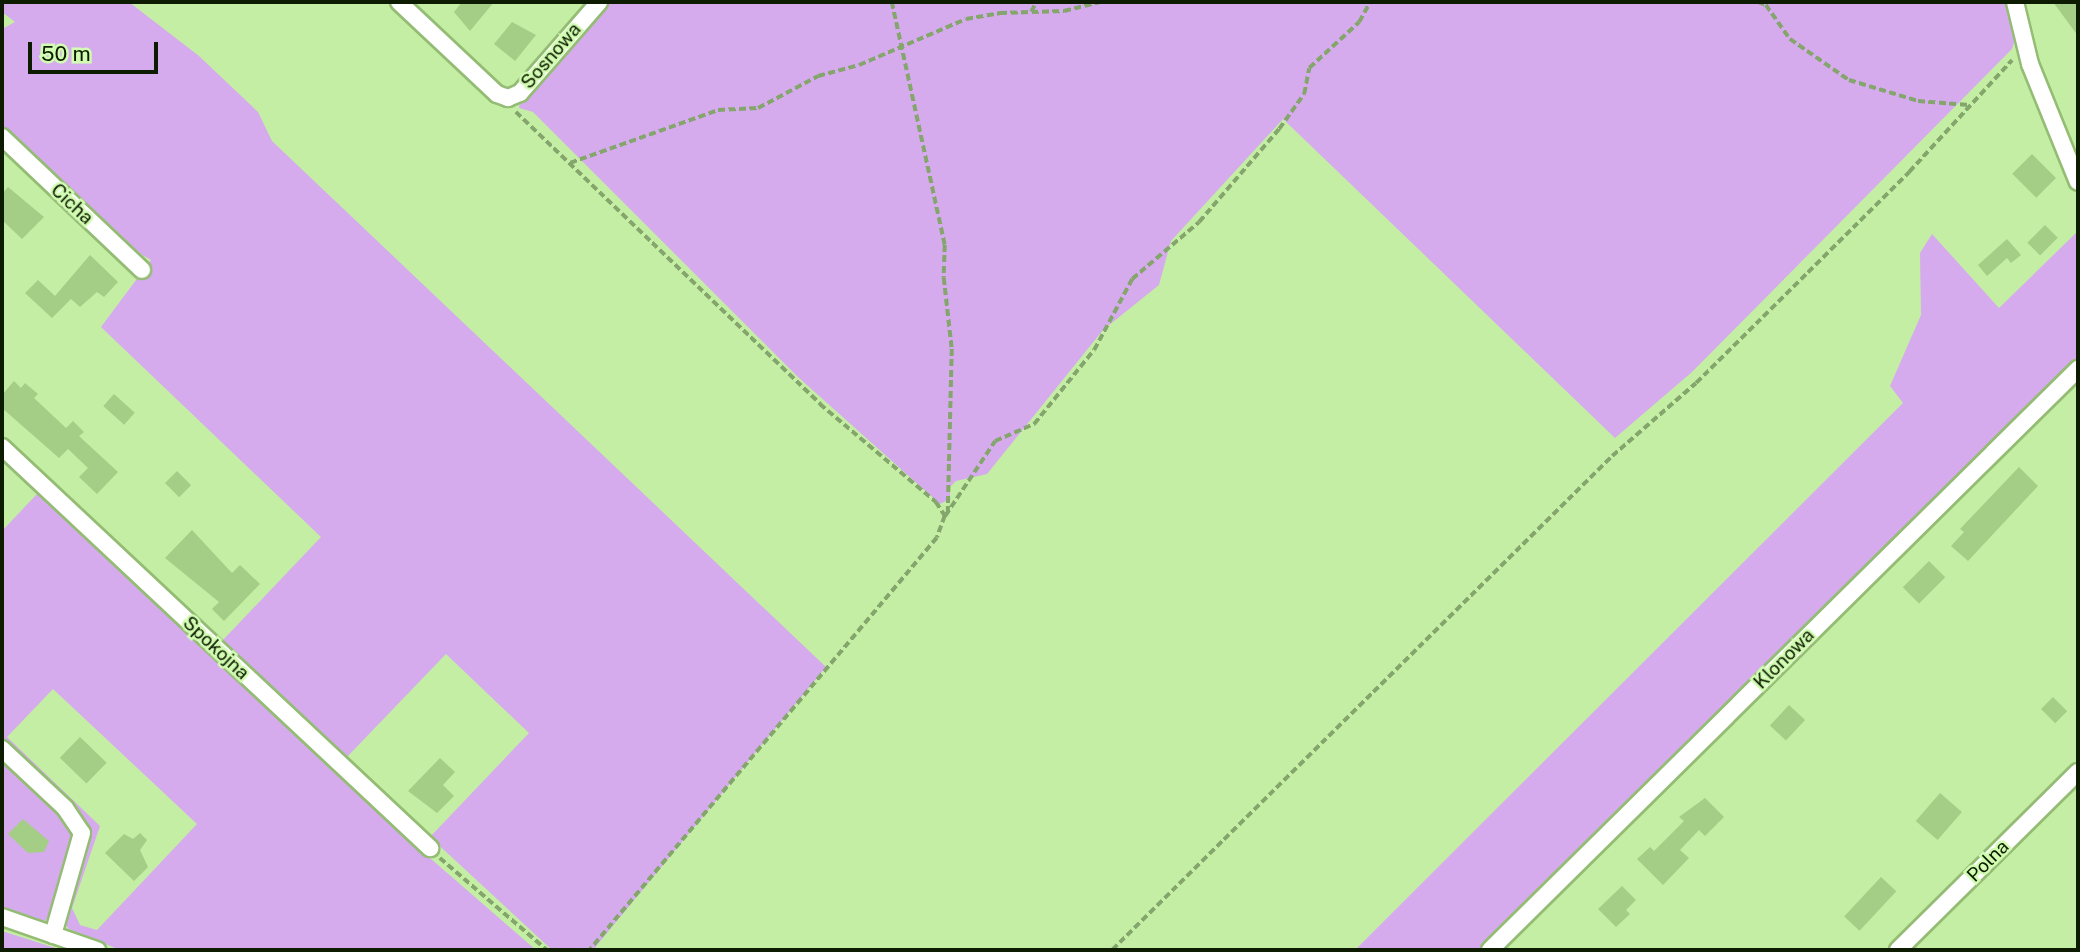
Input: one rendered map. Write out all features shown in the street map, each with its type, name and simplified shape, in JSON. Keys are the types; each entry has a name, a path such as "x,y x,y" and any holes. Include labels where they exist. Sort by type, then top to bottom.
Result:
{"street":[{"path":"399,2 497,94"},
{"name":"Sosnowa","path":"497,94 509,97 520,93 599,2"},
{"path":"2015,2 2025,45 2078,182"},
{"name":"Cicha","path":"2,137 142,270"},
{"name":"Klonowa","path":"1490,950 2078,369"},
{"name":"Spokojna","path":"2,447 430,848"},
{"path":"2,749 65,808 82,833 53,935"},
{"name":"Polna","path":"1898,950 2078,772"},
{"path":"2,917 97,950"}],"path":[{"path":"590,950 937,538 945,516 950,491 952,349 944,278 946,245 892,2"},
{"path":"1031,12 1036,2"},
{"path":"570,163 718,110 758,108 818,76 844,71 982,14 1064,11 1100,2"},
{"path":"945,516 995,441 1026,430 1043,414 1107,331 1121,292 1215,204 1298,105 1309,68 1359,22 1370,2"},
{"path":"1710,2 1733,2"},
{"path":"1758,2 1766,5 1782,31 1801,48 1849,80 1917,101 1971,105"},
{"path":"1112,950 1612,456 1696,383 1971,105 2025,45"},
{"path":"497,94 820,404 936,502 945,516"},
{"path":"430,848 547,950"}],"shaded area":[{"path":"2,2 129,2 199,56 258,112 272,141 826,667 593,950 552,950 430,837 529,733 446,654 346,758 222,641 321,537 101,327 151,260 132,249 2,126 2,29 15,22 2,12"},
{"path":"607,2 2005,2 2016,36 2012,49 1692,372 1615,438 1283,119 1171,241 1159,285 1103,330 987,474 956,481 950,487 950,499 940,504 798,377 533,112 519,108 520,101"},
{"path":"2078,231 2078,358 1907,529 1482,950 1355,950 1903,403 1890,386 1921,315 1920,253 1932,234 1999,308"},
{"path":"37,494 377,812 536,950 120,950 69,929 64,923 85,851 83,822 2,741 2,531","holes":["53,689 197,824 97,930 80,925 72,908 100,826 7,737"]},
{"path":"2,755 71,825 74,841 54,908 45,921 2,911"},
{"path":"2,931 62,950 2,950"}],"building":[{"path":"462,2 494,2 470,31 454,12"},
{"path":"2053,2 2078,2 2078,36"},
{"path":"512,22 536,35 515,61 494,44"},
{"path":"2032,154 2056,178 2036,198 2012,174"},
{"path":"8,187 44,217 22,239 2,220 2,194"},
{"path":"2045,225 2058,238 2040,255 2027,243"},
{"path":"2007,239 2021,255 2011,263 2007,258 1987,276 1978,265"},
{"path":"90,255 118,282 104,297 97,292 80,307 71,299 52,318 25,293 38,280 55,296"},
{"path":"14,381 21,388 25,383 38,394 34,398 66,428 73,421 84,432 79,436 118,472 97,494 79,477 88,468 68,449 59,458 2,408 2,395"},
{"path":"114,394 135,413 124,425 103,406"},
{"path":"2019,467 2038,486 1968,561 1951,546 1964,532 1960,529"},
{"path":"177,471 191,485 179,497 165,483"},
{"path":"192,530 232,573 240,565 260,584 224,621 212,609 219,602 165,558"},
{"path":"1929,561 1945,577 1919,603 1903,587"},
{"path":"2053,697 2067,711 2055,723 2041,709"},
{"path":"1789,705 1805,720 1786,740 1770,725"},
{"path":"80,737 107,763 86,784 60,758"},
{"path":"440,758 455,772 443,785 454,796 437,813 408,791"},
{"path":"1940,793 1962,812 1938,840 1916,821"},
{"path":"1705,798 1724,817 1705,836 1699,830 1680,850 1689,858 1663,885 1637,859 1650,847 1654,851 1684,821 1679,817"},
{"path":"23,819 49,841 44,852 28,853 8,834"},
{"path":"140,833 147,840 140,850 148,867 134,881 105,853 124,834 133,839"},
{"path":"1881,877 1896,891 1860,931 1844,916"},
{"path":"1622,886 1636,900 1626,910 1630,914 1616,927 1598,909"}]}
